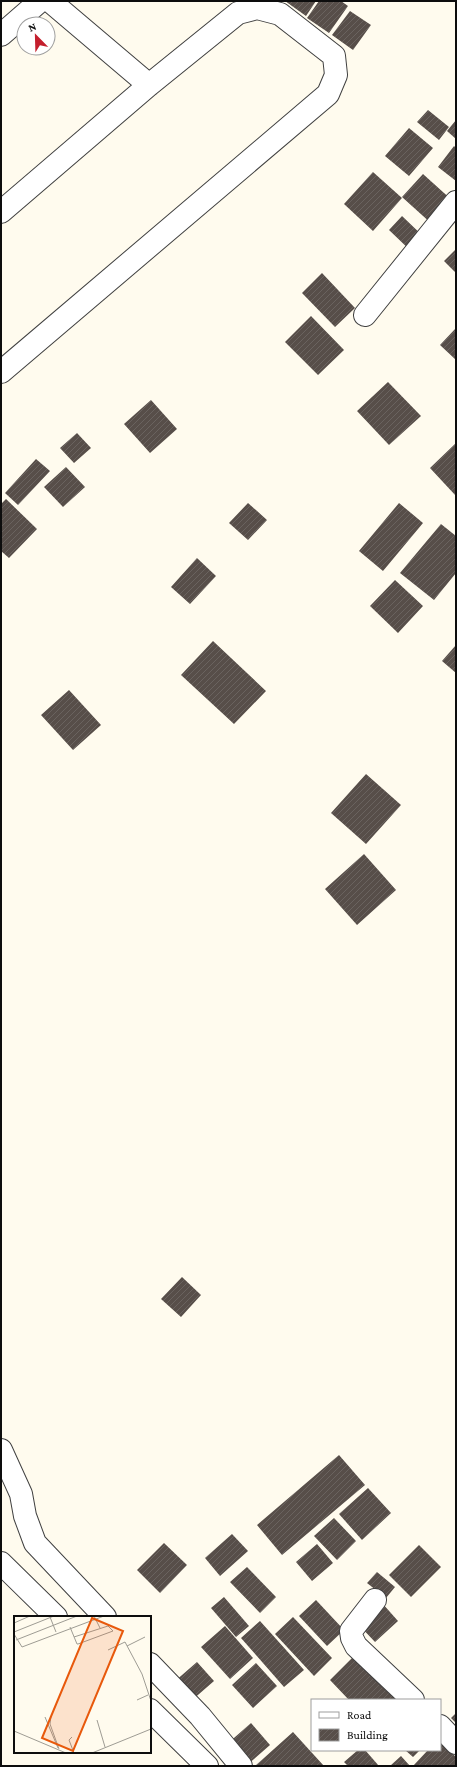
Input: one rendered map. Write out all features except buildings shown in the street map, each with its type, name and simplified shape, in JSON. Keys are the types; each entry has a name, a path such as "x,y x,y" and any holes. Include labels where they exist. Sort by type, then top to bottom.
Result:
{"street":[{"path":"1,35 40,1"},
{"path":"50,1 149,85"},
{"path":"1,212 149,85 238,13 257,8 280,14 334,56 336,75 328,94 1,372"},
{"path":"365,315 456,202"},
{"path":"1,1450 21,1494 25,1516 34,1543 105,1616"},
{"path":"1,1563 55,1616"},
{"path":"375,1600 351,1631 352,1638 356,1646 412,1699"},
{"path":"151,1665 200,1716 242,1766"},
{"path":"151,1711 207,1766"},
{"path":"441,1727 456,1743"}]}
